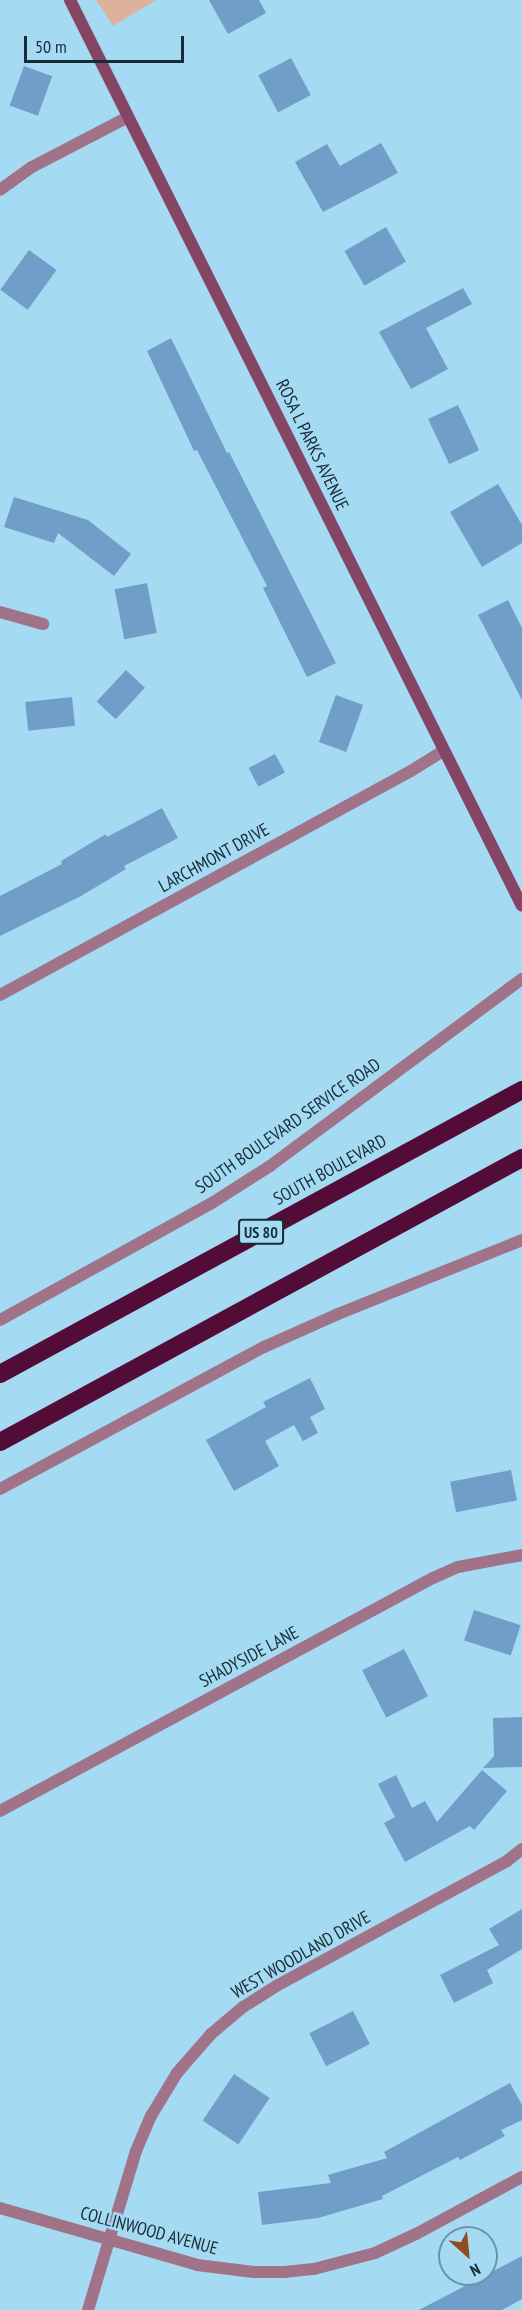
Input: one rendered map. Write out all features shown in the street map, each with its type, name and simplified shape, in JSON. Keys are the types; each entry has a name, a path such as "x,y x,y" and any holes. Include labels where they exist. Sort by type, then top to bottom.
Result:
{"highway":[{"name":"SOUTH BOULEVARD","path":"0,1374 521,1088"},
{"path":"0,1442 522,1158"}],"street":[{"name":"ROSA L PARKS AVENUE","path":"70,0 522,906"},
{"path":"0,190 32,167 128,117"},
{"path":"0,612 43,624"},
{"name":"LARCHMONT DRIVE","path":"0,995 411,771 443,751"},
{"name":"SOUTH BOULEVARD SERVICE ROAD","path":"0,1320 212,1203 260,1172 522,979"},
{"path":"0,1489 264,1347 338,1314 522,1240"},
{"name":"SHADYSIDE LANE","path":"0,1811 433,1578 458,1568 522,1555"},
{"name":"WEST WOODLAND DRIVE","path":"88,2310 136,2151 151,2116 177,2073 211,2034 243,2007 278,1985 507,1861 522,1849"},
{"name":"COLLINWOOD AVENUE","path":"0,2208 109,2240 224,2269 274,2272 314,2269 375,2253 522,2177"}],"shaded area":[{"path":"96,0 156,0 113,26"}],"building":[{"path":"209,0 259,0 266,13 228,34"},
{"path":"291,58 311,95 278,112 258,75"},
{"path":"24,66 52,76 38,116 10,105"},
{"path":"381,143 398,173 323,212 295,162 327,144 340,166"},
{"path":"386,227 406,262 364,286 344,251"},
{"path":"29,250 57,270 28,310 0,290"},
{"path":"463,288 472,304 426,328 448,369 411,389 379,332"},
{"path":"171,338 227,453 229,452 336,663 307,677 263,588 267,586 197,450 194,451 147,351"},
{"path":"458,405 479,450 449,464 428,419"},
{"path":"498,484 522,525 522,543 482,567 450,512"},
{"path":"14,497 88,520 131,554 114,576 58,533 54,543 4,527"},
{"path":"147,583 157,633 124,639 115,589"},
{"path":"508,600 522,628 522,700 478,615"},
{"path":"126,670 145,688 116,719 97,701"},
{"path":"336,695 363,705 346,752 319,742"},
{"path":"72,697 75,726 28,731 25,702"},
{"path":"275,754 285,773 258,787 249,768"},
{"path":"162,808 178,838 124,866 126,869 81,896 0,936 0,896 62,864 61,861 106,834 107,837"},
{"path":"310,1378 325,1409 310,1417 318,1433 303,1441 294,1425 265,1441 279,1466 234,1491 206,1440 266,1407 263,1402"},
{"path":"511,1470 517,1500 456,1512 450,1482"},
{"path":"474,1610 521,1625 511,1656 464,1640"},
{"path":"404,1649 428,1696 386,1718 362,1670"},
{"path":"522,1717 522,1767 483,1768 494,1756 493,1718"},
{"path":"482,1770 507,1791 474,1830 470,1826 405,1862 384,1823 395,1817 378,1784 396,1775 412,1808 425,1801 437,1822"},
{"path":"522,1909 522,1949 487,1970 493,1983 454,2003 440,1975 499,1945 489,1929"},
{"path":"353,2011 370,2044 326,2066 309,2033"},
{"path":"234,2074 270,2098 238,2144 203,2120"},
{"path":"510,2083 522,2105 522,2120 501,2130 505,2136 460,2160 458,2157 382,2196 383,2199 318,2218 262,2225 258,2192 331,2183 328,2175 387,2158 384,2152"},
{"path":"522,2256 522,2299 502,2310 419,2310 465,2286 498,2286 498,2269"}]}
